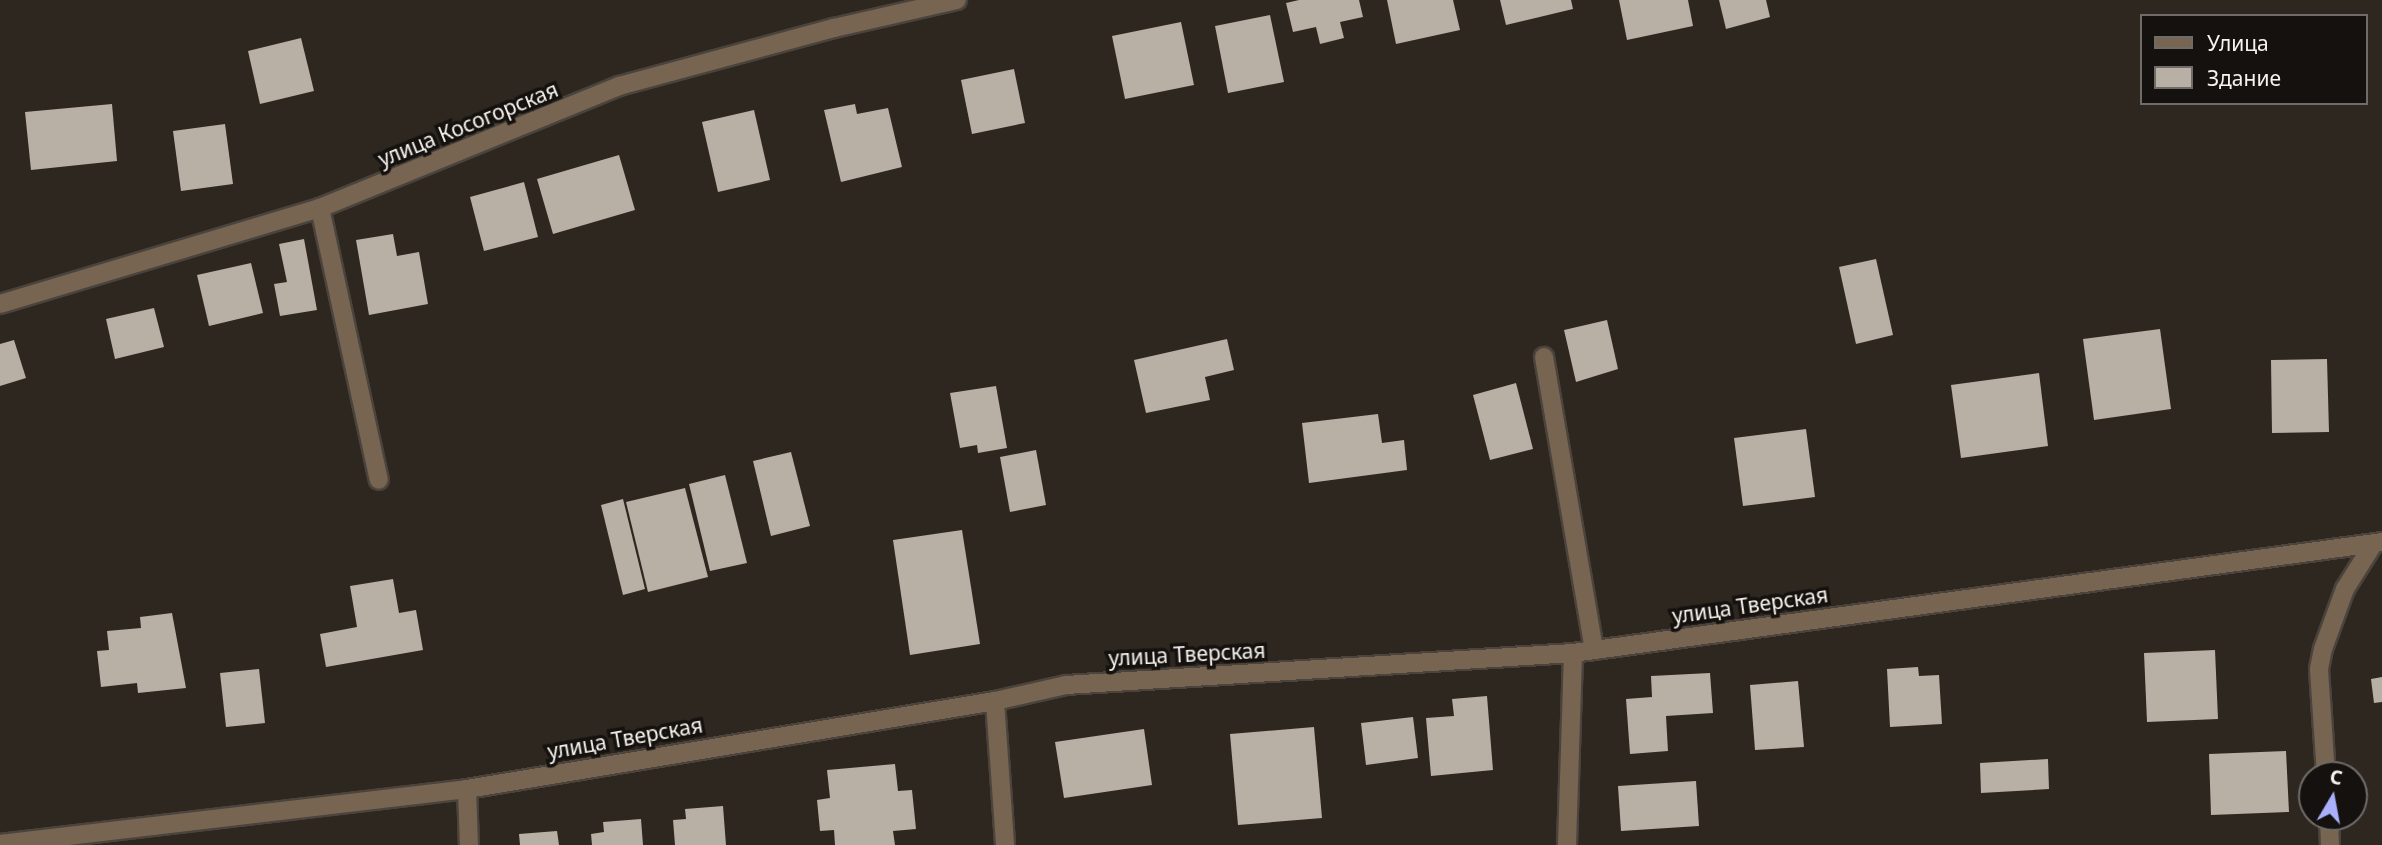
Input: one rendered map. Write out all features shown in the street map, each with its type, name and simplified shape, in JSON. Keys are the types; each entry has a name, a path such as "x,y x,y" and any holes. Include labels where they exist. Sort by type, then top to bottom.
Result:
{"street":[{"name":"улица Косогорская","path":"0,304 320,208 619,86 834,27 957,0"},
{"path":"320,208 379,480"},
{"path":"1544,357 1594,650"},
{"path":"2325,761 2319,669 2323,649 2345,589 2378,543"},
{"name":"улица Тверская","path":"0,844 467,789 995,701 1066,685 1573,653 2378,543"},
{"path":"1567,845 1573,653"},
{"path":"995,701 1005,845"},
{"path":"467,789 469,845"}],"building":[{"path":"1299,0 1359,0 1363,17 1340,22 1344,38 1320,44 1316,27 1293,32 1286,3"},
{"path":"1387,0 1453,0 1460,30 1396,44"},
{"path":"1500,0 1571,0 1573,9 1506,25"},
{"path":"1619,0 1688,0 1693,26 1627,40"},
{"path":"1719,0 1766,0 1770,17 1726,29"},
{"path":"1270,15 1284,82 1228,93 1215,26"},
{"path":"1181,22 1194,85 1125,99 1112,36"},
{"path":"301,38 314,91 260,104 248,51"},
{"path":"1014,69 1025,123 972,134 961,80"},
{"path":"112,104 117,161 31,170 25,112"},
{"path":"855,104 857,114 888,108 902,167 841,182 824,110"},
{"path":"754,110 770,180 718,192 702,122"},
{"path":"225,124 233,184 181,191 173,131"},
{"path":"619,155 635,210 553,234 537,179"},
{"path":"524,182 538,237 484,251 470,197"},
{"path":"393,234 397,256 419,252 428,304 369,315 356,240"},
{"path":"304,239 317,310 280,316 274,284 287,282 279,244"},
{"path":"1876,259 1893,335 1856,344 1839,267"},
{"path":"251,263 263,313 209,326 197,275"},
{"path":"154,308 164,347 115,359 106,319"},
{"path":"1607,320 1618,369 1576,382 1564,330"},
{"path":"2160,329 2171,409 2094,420 2083,339"},
{"path":"1227,339 1234,370 1205,377 1210,400 1146,413 1134,360"},
{"path":"14,340 26,378 0,386 0,344"},
{"path":"2327,359 2329,432 2272,433 2271,360"},
{"path":"2039,373 2048,446 1961,458 1951,385"},
{"path":"1516,383 1533,449 1490,460 1473,395"},
{"path":"996,386 1007,448 978,453 977,445 960,448 950,393"},
{"path":"1378,414 1382,443 1404,440 1407,470 1309,483 1302,423"},
{"path":"1806,429 1815,497 1743,506 1734,438"},
{"path":"1036,450 1046,505 1010,512 1000,457"},
{"path":"791,452 810,526 771,536 753,461"},
{"path":"725,475 747,563 710,571 689,484"},
{"path":"685,488 708,577 648,592 626,502"},
{"path":"623,499 645,589 623,595 601,505"},
{"path":"962,530 980,644 910,655 893,540"},
{"path":"393,579 399,613 416,610 423,650 326,667 320,634 357,627 350,586"},
{"path":"172,613 186,688 138,693 137,683 101,687 97,651 109,650 107,631 141,628 140,617"},
{"path":"2215,650 2218,719 2147,722 2144,653"},
{"path":"1918,667 1919,676 1939,675 1942,724 1890,727 1887,669"},
{"path":"259,669 265,723 226,727 220,673"},
{"path":"1710,673 1713,713 1666,716 1668,751 1630,754 1626,699 1652,697 1651,676"},
{"path":"2382,677 2382,702 2374,703 2371,679"},
{"path":"1798,681 1804,747 1755,750 1750,685"},
{"path":"1487,696 1493,770 1431,776 1426,718 1454,716 1452,699"},
{"path":"1413,717 1418,758 1366,765 1361,723"},
{"path":"1314,727 1322,818 1238,825 1230,734"},
{"path":"1144,729 1152,785 1064,798 1055,742"},
{"path":"2286,751 2289,812 2211,815 2209,754"},
{"path":"2048,759 2049,789 1981,793 1980,763"},
{"path":"895,764 898,791 912,790 916,829 893,831 895,845 835,845 834,830 820,831 817,800 830,798 827,770"},
{"path":"1696,781 1699,826 1621,831 1618,786"},
{"path":"723,806 726,845 675,845 673,820 686,819 685,809"},
{"path":"641,819 643,845 592,845 591,834 604,832 603,822"},
{"path":"557,831 559,845 520,845 519,834"}]}
